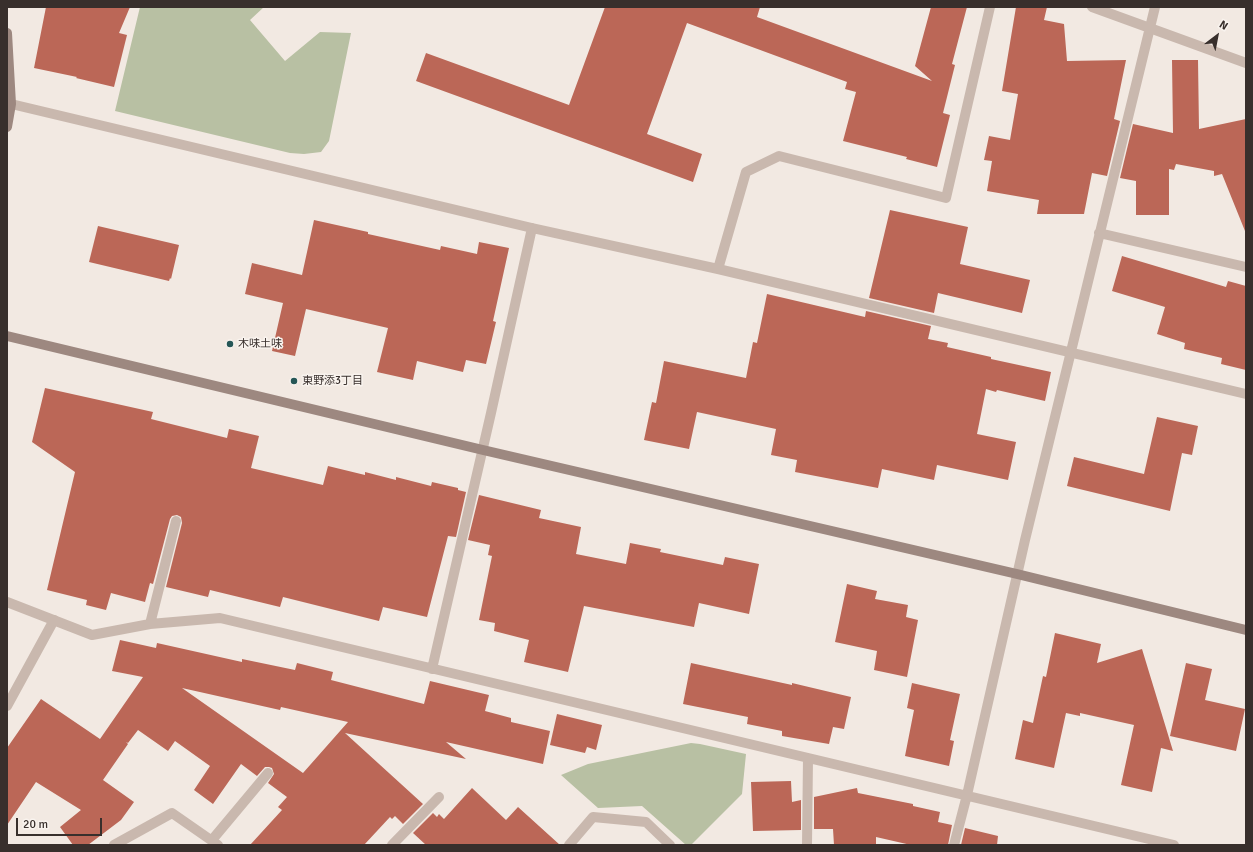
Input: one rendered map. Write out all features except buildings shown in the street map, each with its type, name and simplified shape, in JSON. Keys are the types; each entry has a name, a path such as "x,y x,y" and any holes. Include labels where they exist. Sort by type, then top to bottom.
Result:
{"street":[{"path":"718,269 746,172 779,156 946,198 990,7"},
{"path":"1092,7 1246,63"},
{"path":"954,845 967,795 1017,574 1154,7"},
{"path":"7,33 9,103 7,127"},
{"path":"9,103 532,228 718,269 1246,394"},
{"path":"432,669 483,450 532,228"},
{"path":"1099,233 1246,267"},
{"path":"7,336 483,450 1017,574 1246,630"},
{"path":"150,624 176,521"},
{"path":"7,602 92,635 150,624 220,618 1174,845"},
{"path":"7,706 54,620"},
{"path":"807,845 808,758"},
{"path":"114,845 172,813 215,843 268,773"},
{"path":"392,845 439,797"},
{"path":"569,845 593,817 646,822 670,845"}],"green space":[{"path":"140,7 264,7 250,20 285,61 320,32 351,33 329,141 321,152 304,154 290,153 115,111"},
{"path":"691,743 746,754 742,794 691,845 686,845 642,806 598,808 561,775 588,764"}],"place":[{"name":"木味土味","path":"230,344"},
{"name":"東野添3丁目","path":"294,381"}]}
